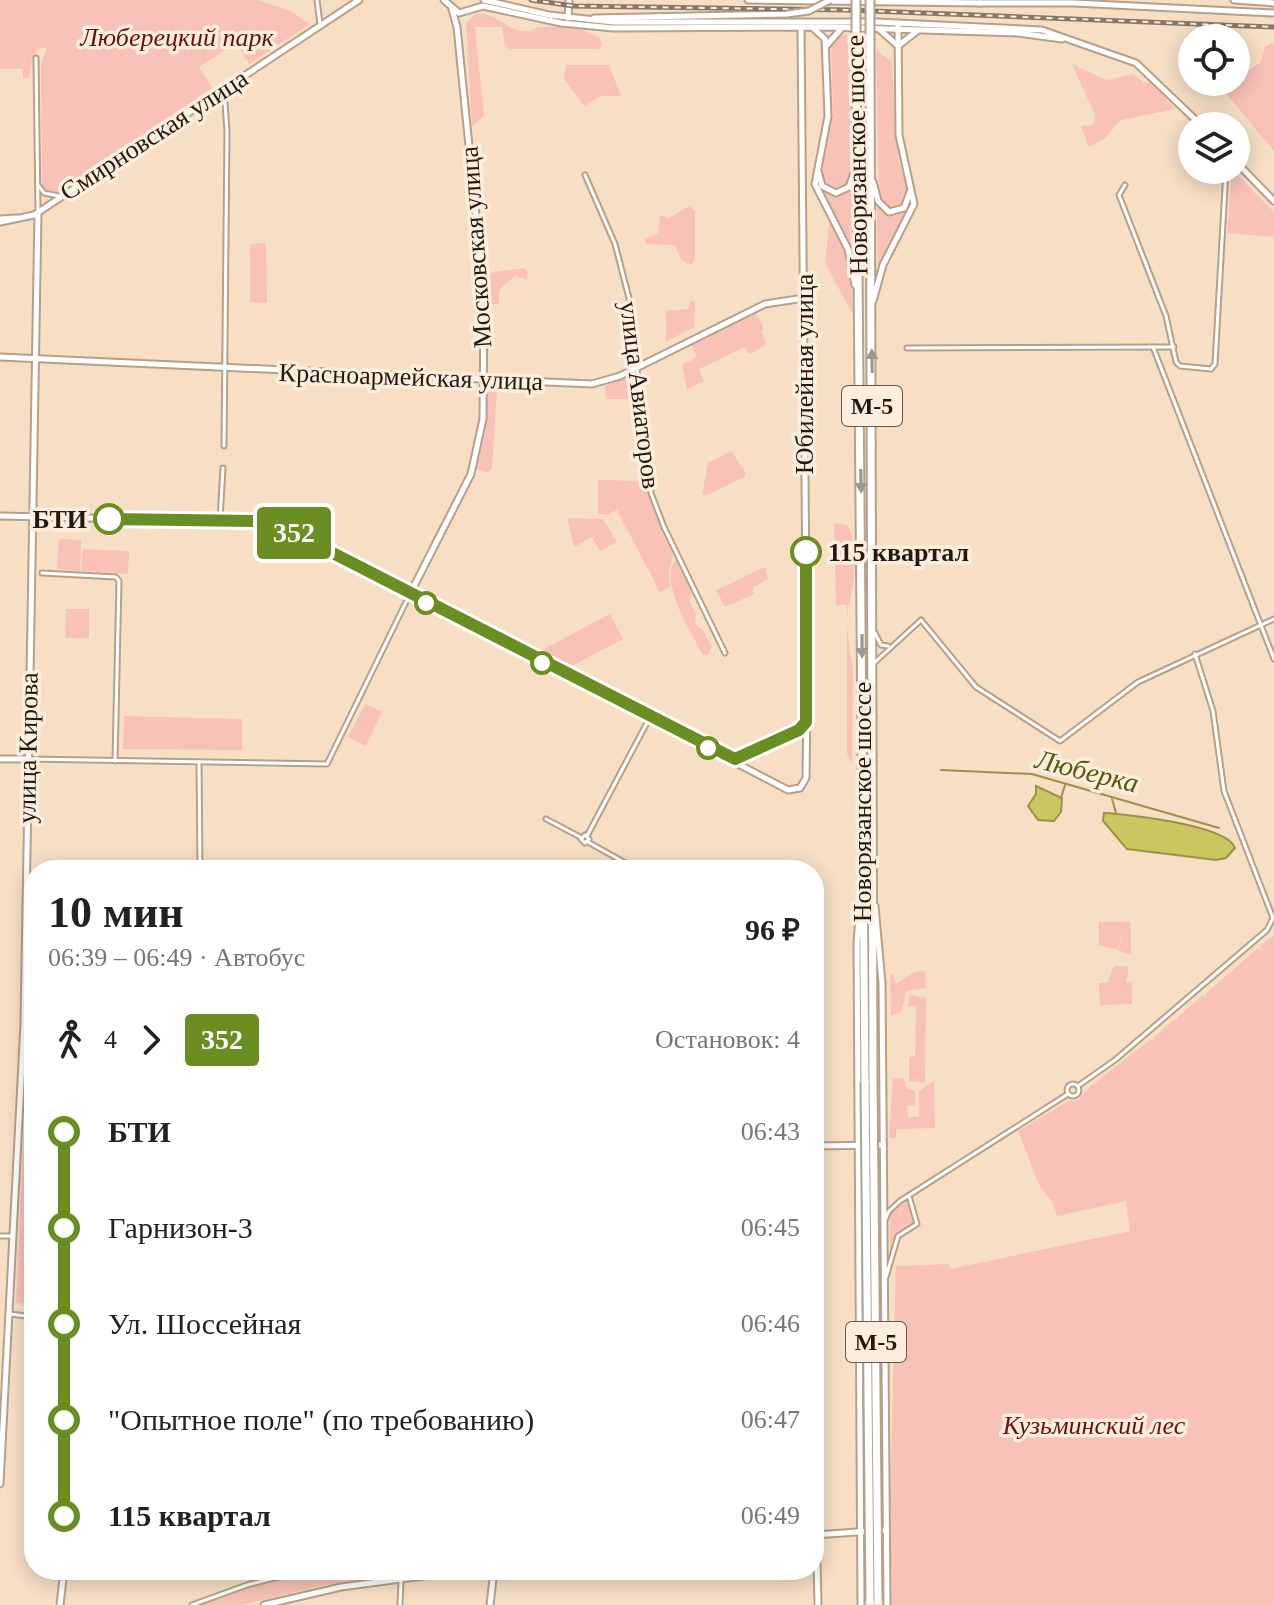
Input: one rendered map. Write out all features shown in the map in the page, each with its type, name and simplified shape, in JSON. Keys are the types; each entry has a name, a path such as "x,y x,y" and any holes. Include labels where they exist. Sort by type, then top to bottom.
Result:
{"highway":[{"name":"Новорязанское шоссе","path":"856,0 862,894 869,1082"},
{"name":"Новорязанское шоссе","path":"870,0 872,890 869,1082 874,1603"}],"main road":[{"name":"Смирновская улица","path":"30,218 359,0"},
{"path":"457,27 470,0"},
{"path":"484,0 581,20 1006,30"},
{"path":"568,18 569,0"},
{"path":"748,0 1093,3 1274,13"},
{"path":"581,20 615,15 746,15 809,11 830,0"},
{"path":"930,0 938,2"},
{"path":"980,3 994,0"},
{"path":"1234,0 1274,3"},
{"path":"449,4 459,13 483,6 561,23 613,28 810,27 826,24 878,28 898,26 918,30 1042,30 1116,53 1143,67 1188,112"},
{"name":"Московская улица","path":"410,594 471,474 480,444 484,295 457,27 449,4"},
{"name":"М-5","path":"871,318 883,265 914,204 899,135 898,26"},
{"name":"Юбилейная улица","path":"752,771 788,790 800,788 806,778 801,27"},
{"path":"810,27 823,35 827,46"},
{"path":"827,46 833,34 845,27"},
{"path":"878,28 898,46 918,30"},
{"name":"М-5","path":"827,46 827,127 815,184 848,249 858,297"},
{"name":"М-5","path":"818,166 825,189 843,192 853,178 858,150"},
{"name":"М-5","path":"872,175 878,201 893,213 904,208 909,200 909,179"},
{"path":"1250,176 1274,201"},
{"name":"улица Кирова","path":"26,860 38,213"},
{"path":"0,220 30,218 38,226"},
{"name":"Красноармейская улица","path":"0,357 592,384 637,367 765,304 804,298"},
{"path":"0,516 265,522 282,527 752,771"},
{"path":"728,759 750,754 799,730 806,722"},
{"path":"799,730 807,733"},
{"path":"750,754 748,765 752,771"},
{"path":"0,759 28,759"},
{"path":"872,890 881,958 887,1605"},
{"path":"861,1605 857,942 862,894"},
{"name":"улица Кирова","path":"0,1484 24,1020"},
{"path":"824,1146 883,1145"},
{"path":"859,1286 867,1296 876,1295 884,1284"},
{"path":"859,1312 863,1304 872,1302 884,1313"},
{"path":"860,1503 865,1513 874,1515 881,1512 885,1502"},
{"path":"824,1534 885,1530"},
{"path":"60,1605 63,1580"},
{"path":"264,1605 384,1580"},
{"path":"490,1605 493,1580"},
{"path":"817,1580 818,1605"}],"street":[{"path":"317,0 321,25"},
{"name":"улица Кирова","path":"36,58 38,213"},
{"path":"224,89 224,446"},
{"name":"улица Авиаторов","path":"585,175 615,244 629,298 651,493 664,529 725,653"},
{"path":"38,182 44,193 61,195"},
{"path":"1125,185 1119,195 1166,316 1180,366 1211,369 1215,365 1225,184"},
{"path":"1153,347 1274,659"},
{"path":"907,348 1174,347"},
{"path":"220,521 223,468"},
{"path":"42,573 116,577 119,581 115,761"},
{"path":"28,759 327,764 406,602"},
{"path":"872,670 876,660 921,620 976,687 1060,741 1129,688 1274,619"},
{"path":"872,624 878,641 884,646 891,645"},
{"path":"910,629 927,627"},
{"path":"1068,1094 1069,1085 1078,1086 1115,1060 1267,930 1274,918 1223,786 1213,711 1195,654"},
{"path":"620,860 588,842 583,843 584,837 649,718"},
{"path":"199,762 200,860"},
{"path":"546,819 584,837"},
{"path":"884,1226 889,1211 900,1201 1068,1094 1077,1094 1078,1086"},
{"path":"858,1122 868,1133 879,1129 883,1121"},
{"path":"884,1193 891,1201 900,1201"},
{"path":"884,1284 898,1236 917,1224 909,1196"},
{"path":"0,1236 14,1237"},
{"path":"10,1314 24,1316"},
{"path":"192,1605 267,1580"},
{"path":"400,1605 401,1580"}],"green space":[{"name":"Люберецкий парк","path":"0,0 258,0 290,11 310,24 249,64 236,43 199,67 212,88 59,192 45,189 42,185 41,64 47,47 38,49 32,59 29,78 23,78 23,69 0,69"},
{"path":"476,14 491,16 521,31 538,27 581,30 596,35 601,39 602,46 598,49 510,49 505,46 502,27 475,27 484,116 472,126 466,22"},
{"path":"847,34 847,44 852,51 852,175 846,187 838,191 826,187 821,178 833,111 831,43 838,36"},
{"path":"1274,44 1274,151 1250,122 1250,112 1241,112 1228,96 1250,96 1250,70 1261,62 1265,47"},
{"path":"891,49 898,158 908,193 901,208 889,210 879,193 876,50 891,61"},
{"path":"1072,64 1106,80 1133,74 1145,83 1151,82 1175,109 1121,120 1105,138 1089,147 1081,126 1093,125 1095,115"},
{"path":"566,65 609,65 621,96 601,96 584,106 564,79"},
{"path":"1231,184 1246,184 1274,212 1274,237 1227,233"},
{"path":"854,188 853,253 819,189 836,196"},
{"path":"913,203 878,271 877,207 886,214 897,215"},
{"path":"689,206 695,211 695,260 690,265 681,259 675,245 646,244 644,239 658,233 660,215 669,218"},
{"path":"830,219 848,264 852,313 825,263"},
{"path":"266,243 267,303 250,302 250,244"},
{"path":"524,268 528,272 527,280 515,276 499,290 499,304 489,304 486,284 492,272"},
{"path":"691,301 695,302 694,327 666,342 666,311 688,309"},
{"path":"756,313 764,329 761,331 766,342 763,347 749,354 745,347 699,369 704,381 687,390 682,365 697,357 691,344"},
{"path":"633,374 638,385 636,399 606,399 605,386"},
{"path":"490,383 497,388 492,469 487,473 477,468 486,430 486,392"},
{"path":"731,451 746,473 744,477 705,496 702,494 708,463"},
{"path":"598,480 649,481 658,513 675,549 669,570 670,587 660,592 617,510 609,514 626,551 609,515 598,514"},
{"path":"567,518 603,519 617,542 600,551 593,539 596,535 574,547"},
{"path":"834,523 847,525 854,544 854,576 847,621 847,605 836,605"},
{"path":"59,539 81,540 80,571 57,569"},
{"path":"83,549 129,551 128,574 81,571"},
{"path":"676,559 694,590 689,600 696,615 695,624 703,630 712,647 708,655 703,655 673,593 671,580"},
{"path":"765,567 768,579 753,587 754,594 725,607 716,590"},
{"path":"66,609 89,609 89,638 65,638"},
{"path":"610,614 623,639 568,668 538,652"},
{"path":"847,621 853,668 852,764 847,753"},
{"path":"365,704 382,712 366,746 348,737"},
{"path":"124,716 242,719 242,750 123,749"},
{"path":"1099,922 1131,922 1131,955 1118,950 1124,932 1117,950 1099,945"},
{"name":"Кузьминский лес","path":"1274,935 1274,1605 892,1605 890,1500 896,1266 948,1264 951,1269 1130,1231 1126,1201 1057,1216 1052,1202 1039,1185 1018,1131 1069,1101 1078,1100 1086,1090 1089,1093 1087,1089 1151,1039 1156,1042 1153,1038 1203,995 1208,998 1205,994 1258,948 1263,951 1260,946"},
{"path":"1114,966 1129,966 1126,982 1132,982 1132,1004 1100,1005 1099,983 1107,983"},
{"path":"925,971 926,988 906,991 902,1011 891,1016 890,975 892,973 896,984 914,972"},
{"path":"910,995 926,998 925,1083 909,1081 909,1057 915,1056 916,1011 916,1006 908,1006"},
{"path":"893,1078 903,1078 907,1088 915,1091 915,1106 907,1106 908,1117 919,1117 919,1091 934,1081 935,1128 896,1129 896,1138 889,1138"},
{"path":"24,1126 24,1304 16,1303"},
{"path":"908,1200 914,1223 894,1237 890,1262 890,1211"},
{"path":"280,1580 361,1580 320,1586 242,1605 201,1605"}],"shaded area":[{"path":"1036,786 1062,798 1061,812 1054,821 1038,820 1028,806 1036,794"},
{"path":"1104,813 1153,818 1196,827 1228,840 1235,848 1226,858 1216,860 1127,849 1103,821"}],"waterway":[{"name":"Люберка","path":"941,770 1032,774 1219,828"},
{"path":"1061,798 1065,785"},
{"path":"1112,799 1116,813"}],"railway":[{"path":"531,0 574,6 847,10 1274,27"}],"bus line":[{"name":"352","path":"109,519 253,521 282,527 728,759 743,758 799,730 806,722 806,552"}],"place":[{"name":"БТИ","path":"109,519"},
{"name":"115 квартал","path":"806,552"}]}
